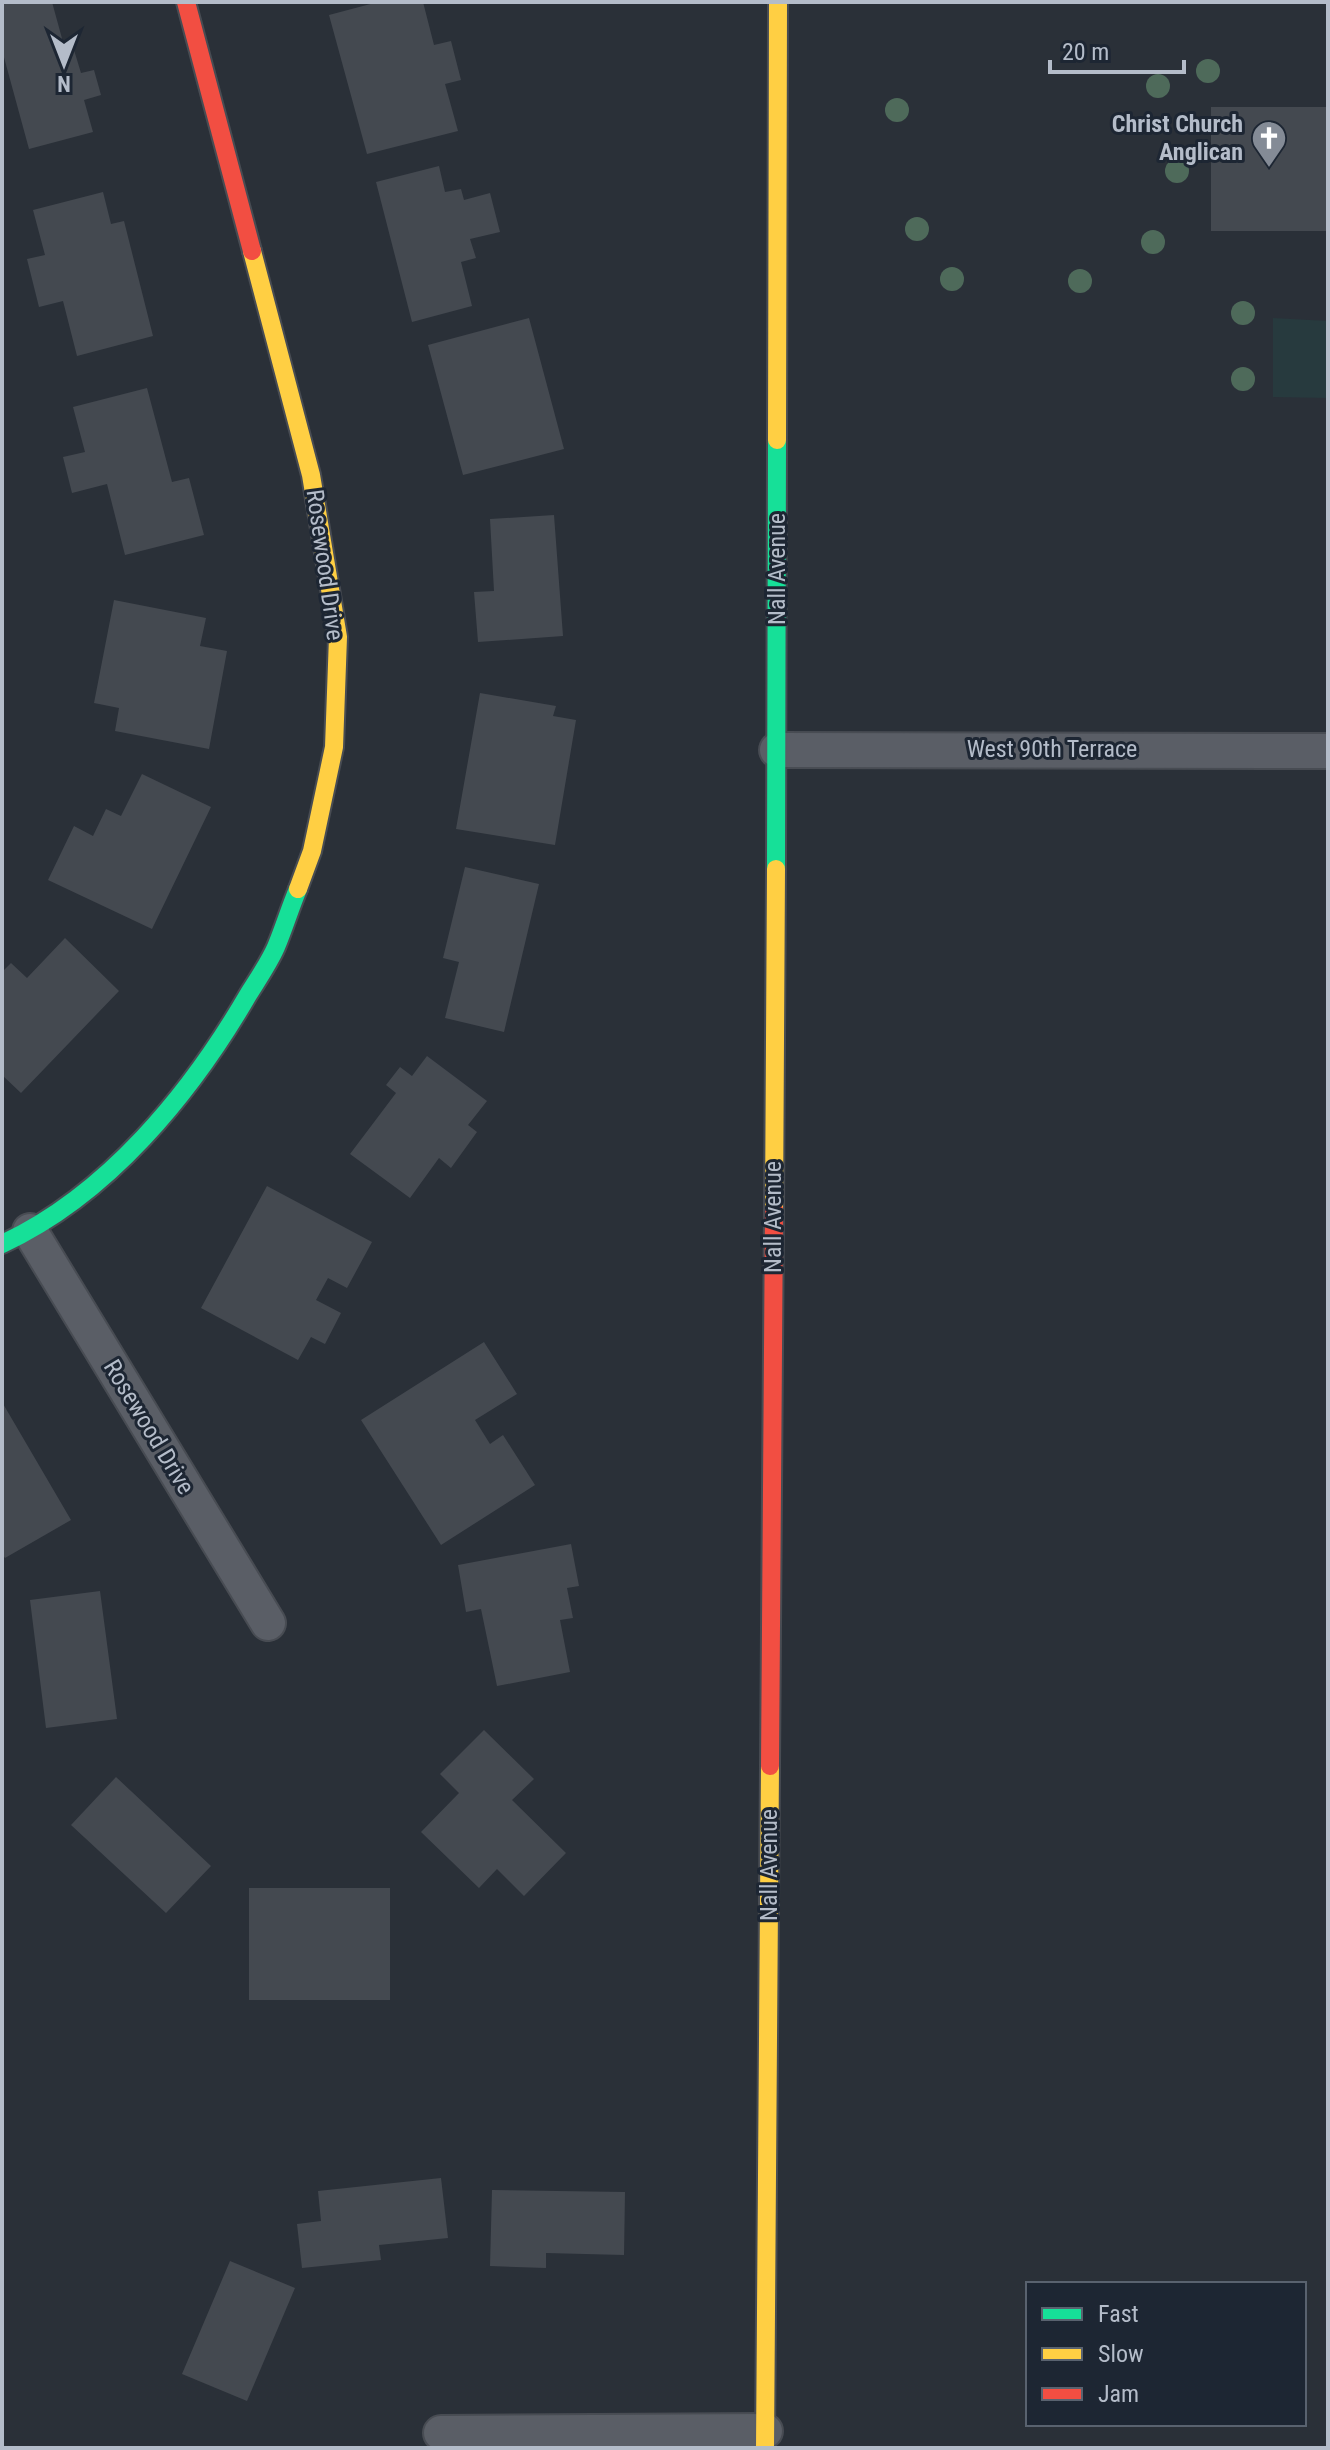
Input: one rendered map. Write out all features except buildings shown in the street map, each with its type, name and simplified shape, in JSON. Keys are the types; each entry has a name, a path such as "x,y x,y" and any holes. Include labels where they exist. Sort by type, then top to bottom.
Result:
{"main road":[{"name":"Rosewood Drive","path":"16,1238 83,1193 122,1157 157,1122 223,1038 275,949 312,851 334,747 338,637 311,475 186,2"},
{"name":"Nall Avenue","path":"765,2440 777,750 778,2"}],"street":[{"name":"West 90th Terrace","path":"777,750 1328,751"},
{"name":"Rosewood Drive","path":"16,1238 268,1623"},
{"name":"Nall Avenue","path":"441,2433 765,2440"}],"green space":[{"path":"1273,318 1328,321 1328,398 1273,397"}],"traffic: fast":[{"path":"776,869 777,440"},
{"path":"2,1244 41,1223 77,1198 111,1170 173,1104 225,1032 267,965 298,889"}],"traffic: slow":[{"path":"777,440 778,2"},
{"path":"252,251 311,475 338,637 334,747 312,851 298,889"},
{"path":"774,1210 776,869"},
{"path":"765,2448 770,1766"}],"traffic: jam":[{"path":"186,2 252,251"},
{"path":"770,1766 774,1210"}],"place":[{"name":"Christ Church Anglican","path":"1269,169"}]}
